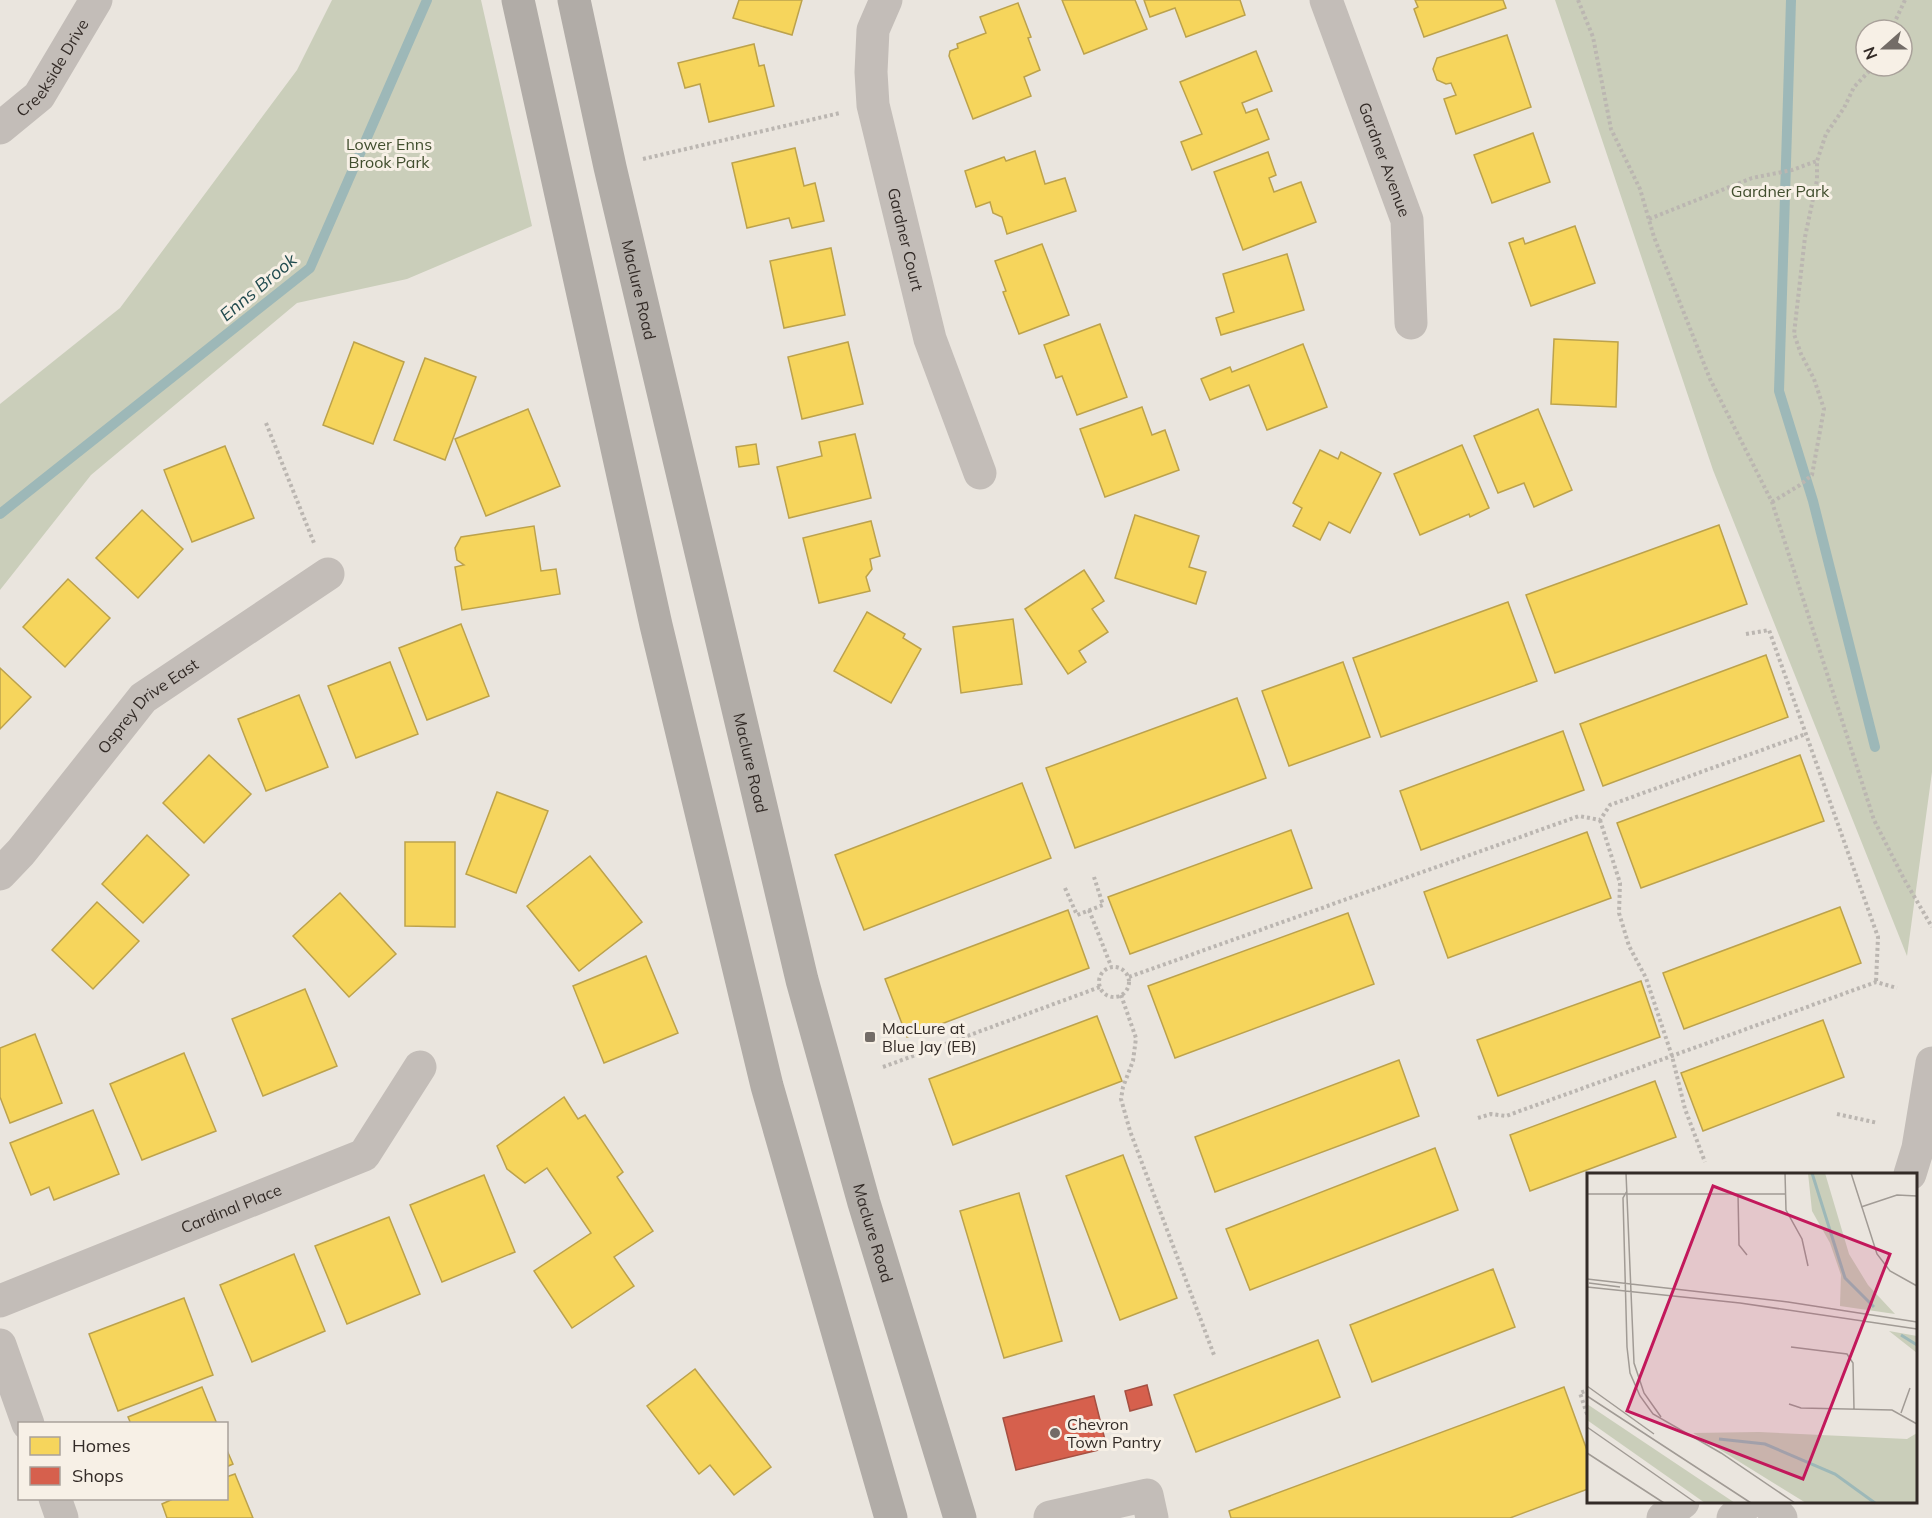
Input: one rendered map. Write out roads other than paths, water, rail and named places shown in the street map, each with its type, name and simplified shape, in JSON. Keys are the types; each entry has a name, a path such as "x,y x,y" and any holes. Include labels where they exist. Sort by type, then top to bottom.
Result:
{"main road":[{"path":"518,0 656,625 762,1063 891,1518"},
{"name":"Maclure Road","path":"574,0 610,167 802,980 864,1203 960,1518"}],"street":[{"name":"Creekside Drive","path":"0,128 39,96 96,0"},
{"name":"Gardner Court","path":"886,0 873,30 871,72 873,105 930,339 980,473"},
{"name":"Gardner Avenue","path":"1326,0 1407,220 1412,323"},
{"name":"Osprey Drive East","path":"0,874 21,852 143,698 328,574"},
{"path":"1910,1173 1918,1148 1932,1063"},
{"name":"Cardinal Place","path":"0,1301 364,1155 420,1067"},
{"path":"0,1345 27,1422"},
{"path":"1049,1518 1120,1510 1147,1495 1152,1518"},
{"path":"56,1500 62,1518"},
{"path":"1664,1518 1682,1503"},
{"path":"1768,1503 1781,1518"}],"waterway":[{"name":"Enns Brook","path":"0,514 310,268 427,0"},
{"path":"1791,0 1779,391 1813,501 1875,747"}],"place":[{"name":"MacLure at Blue Jay (EB)","path":"870,1037"},
{"name":"Chevron Town Pantry","path":"1055,1433"}],"park label":[{"name":"Lower Enns Brook Park","path":"389,153"},
{"name":"Gardner Park","path":"1780,191"}]}
